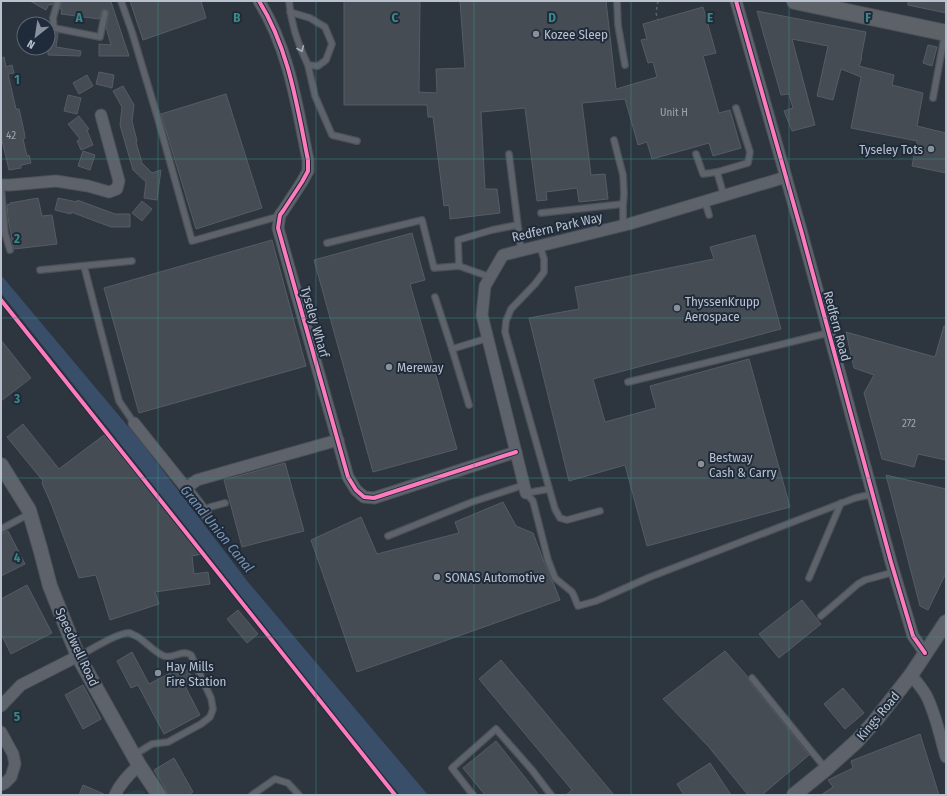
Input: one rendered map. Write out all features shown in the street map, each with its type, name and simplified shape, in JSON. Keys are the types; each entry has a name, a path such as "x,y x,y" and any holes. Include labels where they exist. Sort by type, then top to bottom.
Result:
{"main road":[{"path":"795,1 946,33"}],"street":[{"path":"259,1 278,38 290,76 308,160 308,171 280,215"},
{"name":"Redfern Road","path":"736,1 786,177 894,572 913,636 925,653"},
{"path":"1,185 10,186 56,181 88,186 109,192 117,189 119,180 101,115"},
{"name":"Redfern Park Way","path":"525,489 482,315 485,286 503,255 623,226 786,177"},
{"name":"Tyseley Wharf","path":"280,215 278,228 348,477 356,490 364,497 374,498 516,452"},
{"path":"134,423 205,513"},
{"path":"186,488 197,480 338,440"},
{"name":"Speedwell Road","path":"1,465 30,512 50,586 78,656 137,760 159,795"},
{"name":"Kings Road","path":"794,795 857,741 875,721 911,675 946,622"},
{"path":"1,706 21,685 78,656"},
{"path":"911,675 926,696 934,715 946,757"},
{"path":"1,732 13,754 15,764 11,777 1,785"},
{"path":"115,795 137,760"}],"lane":[{"path":"58,1 53,18 54,28 100,37 105,12"},
{"path":"121,1 152,98 192,241 280,215"},
{"path":"289,1 290,12 298,44 308,65 315,96 332,135 357,141"},
{"path":"617,1 618,25 625,65"},
{"path":"290,12 310,18 325,27 332,44 326,60 318,66 308,65"},
{"path":"933,98 946,33"},
{"path":"696,154 703,174 717,172 748,163 750,152 736,108"},
{"path":"614,140 624,175 623,226"},
{"path":"509,154 521,250"},
{"path":"717,172 724,196"},
{"path":"1,185 5,233 10,250"},
{"path":"705,201 710,215"},
{"path":"541,212 623,204"},
{"path":"327,243 422,220 434,268 459,266 490,277"},
{"path":"459,266 458,240 518,225"},
{"path":"540,246 544,259 544,272 535,284 511,309 506,321 505,332 555,509 560,518 567,520 600,511"},
{"path":"40,270 132,261"},
{"path":"84,266 119,401 134,423"},
{"path":"435,297 469,405"},
{"path":"628,382 828,333"},
{"path":"452,349 488,338"},
{"path":"388,536 472,502 525,489 549,489"},
{"path":"525,489 533,501 548,560 555,578 572,592 578,606 596,601 650,577 841,503 873,494"},
{"path":"205,513 210,507 225,503"},
{"path":"809,578 841,503"},
{"path":"1,529 30,512"},
{"path":"820,616 858,584 865,580 894,572"},
{"path":"78,656 121,634 130,633 140,638 159,654 172,657 181,653 191,655 211,698 213,709 210,717 201,724 168,742 152,744 137,760"},
{"path":"752,678 826,769"},
{"path":"473,795 452,768 496,729 532,770 551,795"},
{"path":"252,795 275,779 288,783 299,795"}],"path":[{"path":"658,1 656,13 658,20"}],"green space":[{"path":"136,790 144,791 146,795 125,795 126,793"}],"water":[{"path":"1,275 142,443 248,582 428,795 400,795 375,765 1,293"}],"building":[{"path":"30,1 54,1 52,5 49,4 46,10"},
{"path":"62,1 111,2 129,56 99,56 99,44 111,45 106,27 109,13 108,10 102,10 99,19 61,14 62,9 60,9"},
{"path":"130,1 201,1 206,18 143,40"},
{"path":"344,1 420,1 419,92 437,93 436,69 465,68 460,1 606,1 616,89 657,77 653,62 648,63 641,40 647,39 643,24 703,7 716,53 703,56 719,113 730,110 741,148 713,156 709,143 652,159 647,142 638,145 625,99 582,103 591,175 605,174 608,199 579,202 577,188 546,192 547,200 537,201 525,108 481,112 485,189 497,189 500,213 450,219 449,205 444,206 433,117 428,117 427,105 344,105"},
{"path":"908,1 946,1 946,13 908,5"},
{"path":"757,11 866,32 862,58 859,66 894,75 892,85 923,93 917,126 946,133 946,173 912,166 917,141 851,128 861,77 841,69 833,100 817,96 828,46 792,39 815,125 792,131 784,111 793,108 789,94 781,95"},
{"path":"56,33 58,33 56,47"},
{"path":"928,45 937,47 932,66 923,63"},
{"path":"56,47 81,51 80,56 56,55"},
{"path":"4,57 6,67 12,65 14,73 8,74 16,109 19,109 24,131 25,138 23,139 27,156 29,155 31,163 21,165 21,168 9,170 1,136 1,58"},
{"path":"99,72 114,75 112,88 96,84"},
{"path":"87,75 93,86 79,94 73,83"},
{"path":"123,86 134,105 132,121 142,163 152,173 161,170 157,200 144,198 146,182 133,170 120,125 122,107 113,91"},
{"path":"226,94 262,208 196,229 161,114"},
{"path":"68,95 81,98 77,114 64,111"},
{"path":"79,116 89,129 87,130 93,145 81,150 77,141 80,139 68,124"},
{"path":"83,151 95,155 90,170 78,166"},
{"path":"38,198 42,216 52,215 57,244 14,249 11,239 7,205 10,203"},
{"path":"58,198 77,202 77,200 115,214 130,214 130,227 111,227 71,212 71,214 55,210"},
{"path":"142,201 152,209 142,221 132,213"},
{"name":"Mereway","path":"412,233 425,280 410,284 457,449 373,472 314,260"},
{"path":"755,235 781,329 593,379 605,422 656,408 650,386 749,359 790,507 647,546 625,465 569,481 529,318 579,309 575,287 714,259 710,247"},
{"path":"272,240 306,366 139,413 104,288"},
{"path":"944,326 946,327 946,460 918,454 914,467 882,459 864,393 874,375 854,368 846,332 935,357"},
{"path":"1,340 31,378 1,401"},
{"path":"23,424 59,469 104,435 202,554 192,556 194,574 208,572 210,584 155,592 159,604 110,620 96,575 79,578 42,483 43,481 7,437"},
{"path":"285,463 304,531 242,547 224,480"},
{"path":"886,475 946,489 946,573 928,610 920,606"},
{"name":"SONAS Automotive","path":"503,502 516,526 533,533 560,600 357,672 311,540 361,517 377,554 459,533 455,522"},
{"path":"8,531 25,564 1,576 1,534"},
{"path":"27,585 52,633 11,654 1,634 1,599"},
{"path":"802,600 821,624 779,658 759,634"},
{"path":"238,610 258,634 247,643 227,619"},
{"path":"725,651 748,677 749,681 809,755 762,795 748,795 708,746 663,699"},
{"path":"132,652 149,684 176,670 179,675 188,670 194,681 185,686 200,715 164,734 138,685 131,688 117,661"},
{"path":"501,660 614,795 566,795 572,790 479,679"},
{"path":"83,685 101,719 83,729 65,695"},
{"path":"843,688 864,713 845,729 824,704"},
{"path":"920,734 939,795 821,795 833,787 828,780 853,768 851,761"},
{"path":"496,741 539,795 485,795 463,768"},
{"path":"174,758 193,792 188,795 168,795 154,770"},
{"path":"710,763 731,795 684,795 677,784"},
{"path":"83,785 106,795 79,795"}],"cycle path":[{"path":"259,1 278,38 285,58 296,99 308,160 308,171 280,215 278,228 348,477 356,490 364,497 374,498 516,452"},
{"path":"736,1 801,230 891,562 913,636 925,653"},
{"path":"1,300 395,795"}],"place":[{"name":"Kozee Sleep","path":"536,34"},
{"name":"Tyseley Tots","path":"931,149"},
{"name":"ThyssenKrupp Aerospace","path":"677,308"},
{"name":"Mereway","path":"389,367"},
{"name":"Bestway Cash & Carry","path":"701,464"},
{"name":"SONAS Automotive","path":"437,577"},
{"name":"Hay Mills Fire Station","path":"158,673"}],"water label":[{"name":"Grand Union Canal","path":"217,529"}]}
